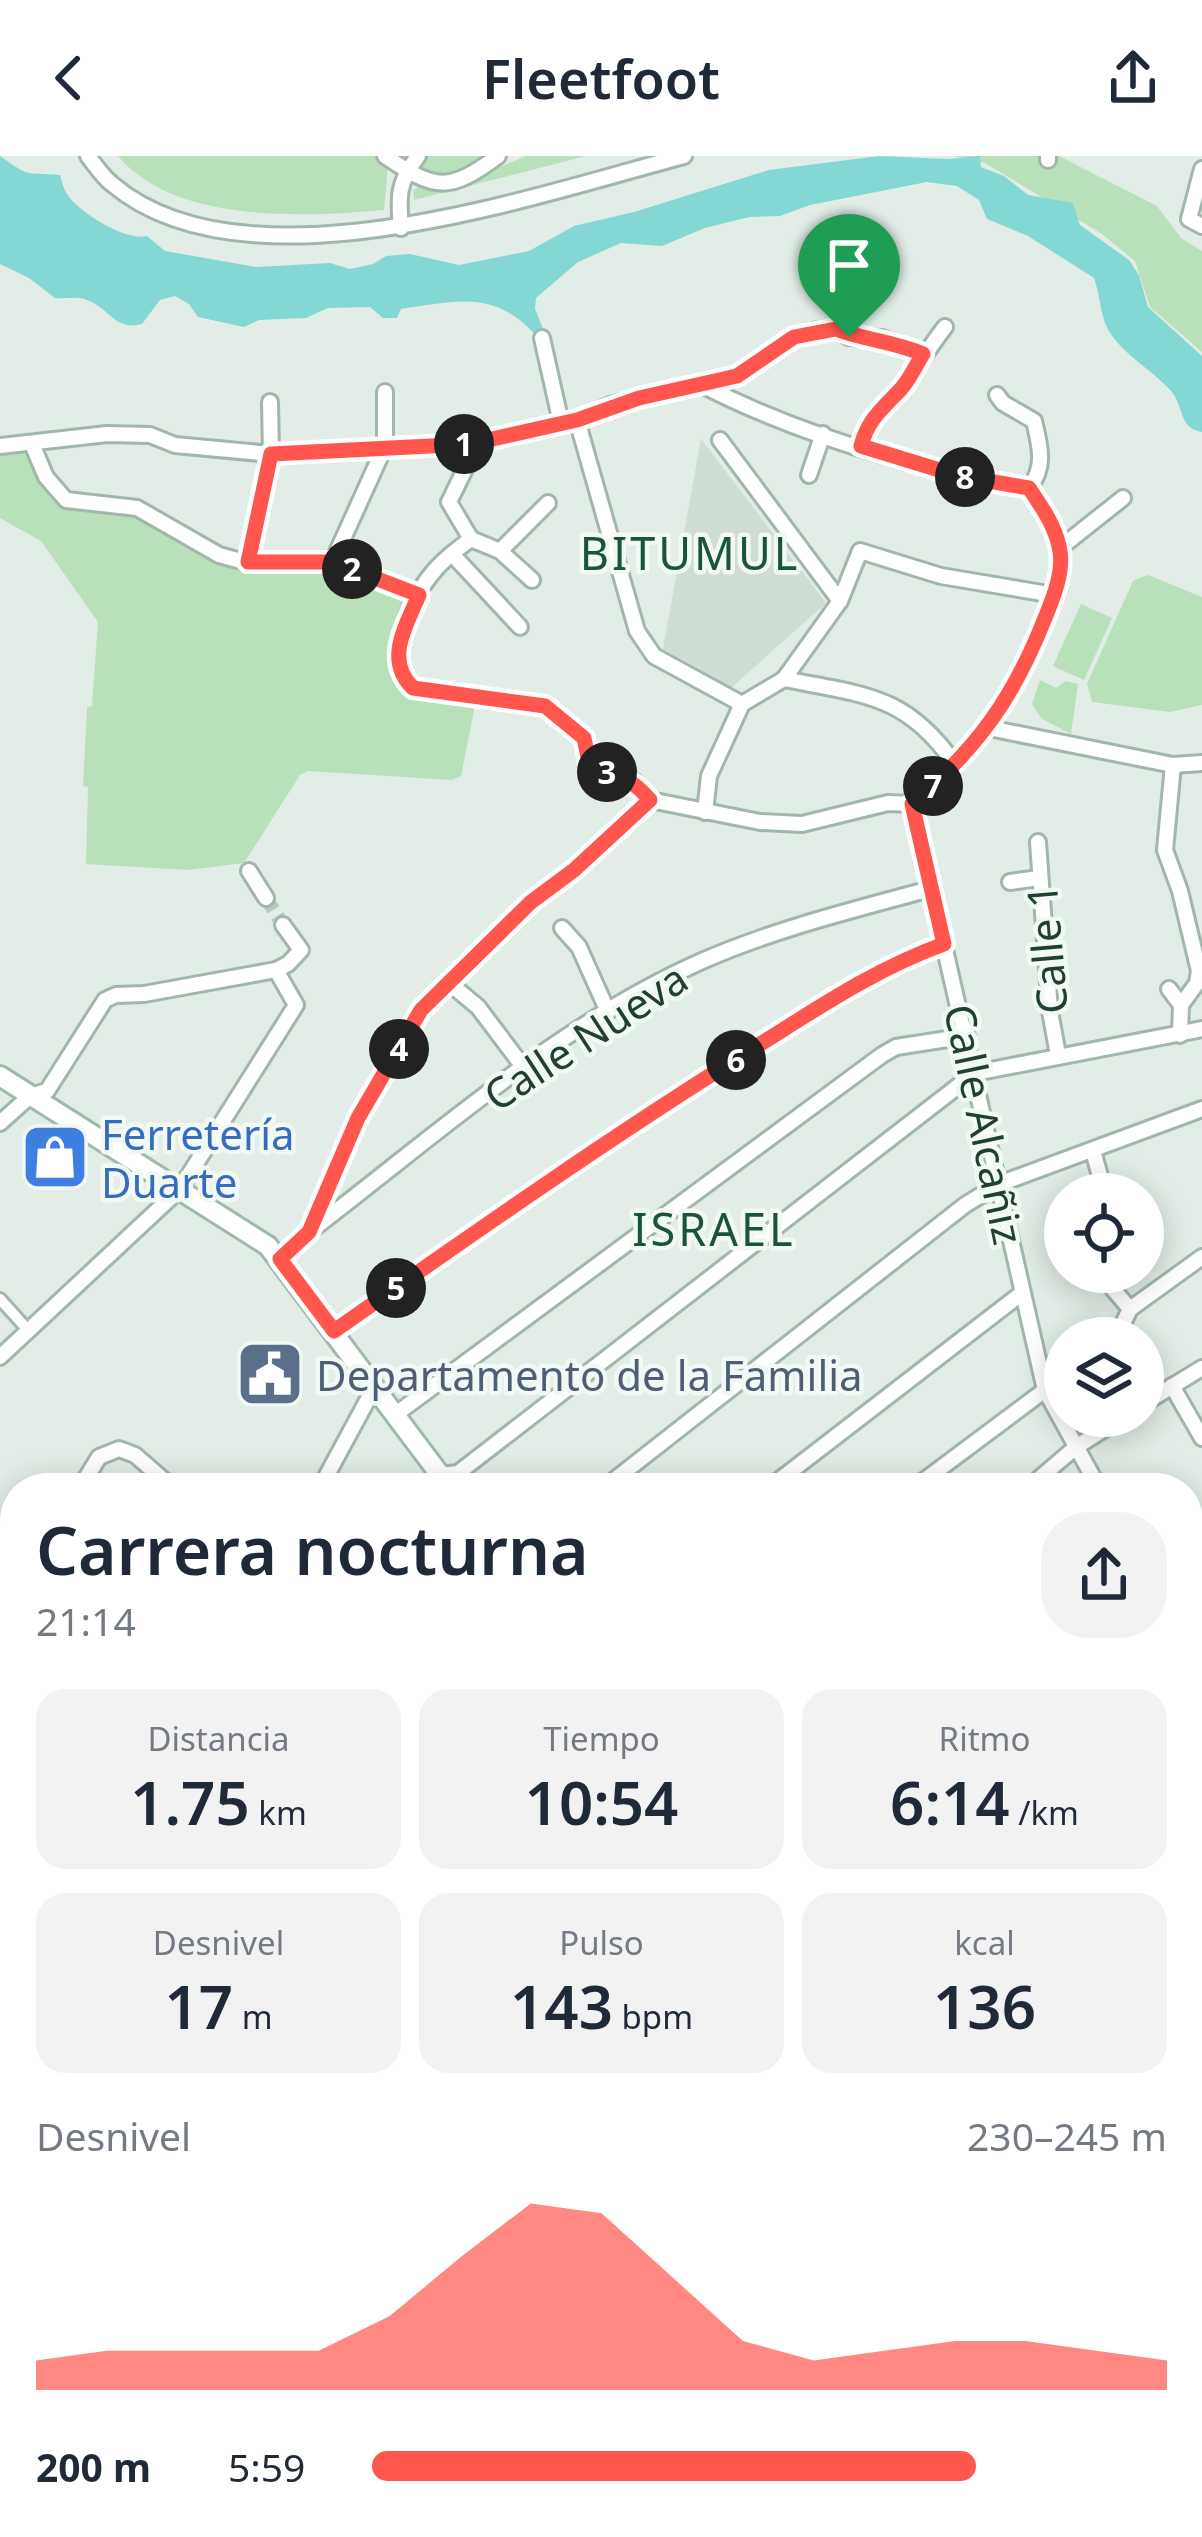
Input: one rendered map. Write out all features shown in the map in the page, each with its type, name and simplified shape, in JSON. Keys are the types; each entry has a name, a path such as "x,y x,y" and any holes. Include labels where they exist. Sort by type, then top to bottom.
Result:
{"main road":[{"path":"0,1076 244,1227 280,1259 396,1414 431,1473"}],"street":[{"path":"88,156 111,184 151,208 201,226 296,235 401,228 684,156"},
{"path":"386,156 406,171 446,183 464,181 498,156"},
{"path":"401,228 398,195 406,171 418,156"},
{"path":"1202,169 1190,219 1202,226"},
{"path":"861,446 881,404 903,388 946,326"},
{"path":"0,446 106,434 150,435 175,445 271,454 470,444 737,376 794,337 817,330 883,338 923,354"},
{"path":"542,338 638,631 654,656 742,704"},
{"path":"471,538 433,572 396,649 406,682 413,688 545,706 584,738 591,772 614,773 634,781 650,800 760,822 802,824 888,803 912,804 956,766 989,728 1019,680 1054,595 1060,548 1047,515 1029,488 959,476 823,434 737,404 700,384"},
{"path":"333,562 385,446 386,392"},
{"path":"997,394 1004,404 1034,421 1040,470 1029,488"},
{"path":"248,562 271,454 271,402"},
{"path":"809,475 823,434"},
{"path":"720,440 840,601"},
{"path":"32,444 46,477 66,500 137,508 219,555 248,562 333,562 419,595"},
{"path":"470,444 468,463 449,502 471,538 500,551 532,580"},
{"path":"1060,548 1123,498"},
{"path":"500,551 548,503"},
{"path":"705,812 709,776 742,704 784,680 840,601 860,550 941,575 1054,595"},
{"path":"452,554 520,627"},
{"path":"784,680 880,698 910,714 938,738 956,766"},
{"path":"989,728 1173,765 1202,763"},
{"path":"1173,765 1166,850 1198,970 1197,982 1180,1005"},
{"path":"309,1232 358,1118 421,1010 531,902 574,870 650,800"},
{"name":"Calle Alcañiz","path":"912,804 1044,1386"},
{"name":"Calle 1","path":"1038,842 1050,1011 1058,1055"},
{"path":"250,871 266,898"},
{"path":"1010,882 1039,878"},
{"name":"Calle Nueva","path":"280,1259 524,1068 664,980 743,944 930,889"},
{"path":"0,1123 30,1096 47,1091 105,1000 276,970 301,950 283,925"},
{"path":"562,928 579,947 608,1012"},
{"path":"334,1331 629,1126 812,1008 898,961 944,944"},
{"path":"0,1357 180,1189 296,1005 276,970"},
{"path":"448,982 478,1007 524,1068"},
{"path":"1169,988 1180,1005 1180,1035"},
{"path":"456,1473 975,1073 1202,1029"},
{"path":"396,1414 882,1055 896,1047 967,1036"},
{"path":"623,1473 965,1205 999,1184 1202,1108"},
{"path":"1093,1151 1100,1173"},
{"path":"1126,1317 1130,1309 1202,1257"},
{"path":"788,1473 1022,1293"},
{"path":"1116,1293 1130,1309"},
{"path":"0,1299 28,1330"},
{"path":"1164,1391 1202,1368"},
{"path":"328,1473 375,1386"},
{"path":"1172,1386 1202,1438"},
{"path":"934,1473 1044,1391"},
{"name":"Calle Alcañiz","path":"1071,1437 1091,1473"},
{"path":"1046,1473 1092,1437"},
{"path":"89,1473 99,1457 119,1449 135,1455 156,1473"}],"shaded area":[{"path":"701,439 826,603 731,688 663,649"}],"green space":[{"path":"118,156 374,156 388,165 384,210 280,214 206,205 143,178"},
{"path":"425,156 482,156 465,171 443,178 417,165"},
{"path":"526,156 586,156 414,200 413,190 420,186 472,179"},
{"path":"955,156 1059,156 1157,206 1181,238 1202,251 1202,352 1150,307 1135,261 1102,234 985,163"},
{"path":"23,448 51,494 71,505 134,510 236,571 329,562 414,596 393,648 405,689 476,700 461,776 452,780 308,771 300,775 244,863 188,870 86,864 88,787 83,786 98,622 41,541 0,518 0,450"},
{"path":"1148,575 1202,597 1202,705 1170,712 1092,702 1087,684 1133,581"},
{"path":"1081,604 1112,618 1084,680 1053,666"},
{"path":"1040,680 1056,688 1066,681 1078,684 1071,734 1042,719 1032,704"}],"water":[{"path":"0,156 28,173 60,175 67,194 92,217 116,230 147,236 165,251 256,267 330,263 350,269 386,256 410,254 459,265 529,251 574,226 769,170 879,156 980,156 981,167 1004,176 1028,195 1073,203 1080,225 1129,260 1139,275 1148,307 1202,356 1202,432 1189,426 1171,391 1110,333 1094,278 1028,236 987,219 979,200 957,186 927,182 810,205 780,216 749,217 662,246 621,243 578,262 536,298 544,331 538,338 507,312 475,302 401,309 397,318 383,318 370,307 328,308 306,318 259,320 244,327 198,317 175,296 160,300 142,324 119,322 87,300 55,298 0,264"}],"tunnel":[{"path":"266,898 283,925"}],"place":[{"name":"Ferretería Duarte","path":"55,1157"},
{"name":"Departamento de la Familia","path":"270,1374"}],"district":[{"name":"BITUMUL","path":"690,552"},
{"name":"ISRAEL","path":"714,1228"}],"route":[{"path":"836,329 849,337 883,338 923,354 903,388 881,404 861,446 959,476 1029,488 1060,548 1054,595 1019,680 989,728 956,766 912,804 944,944 898,961 812,1008 629,1126 334,1331 280,1259 309,1232 358,1118 421,1010 531,902 574,870 650,800 634,781 614,773 591,772 584,738 545,706 413,688 406,682 396,649 419,595 333,562 248,562 271,454 470,444 737,376 794,337 817,330 836,329"}]}
